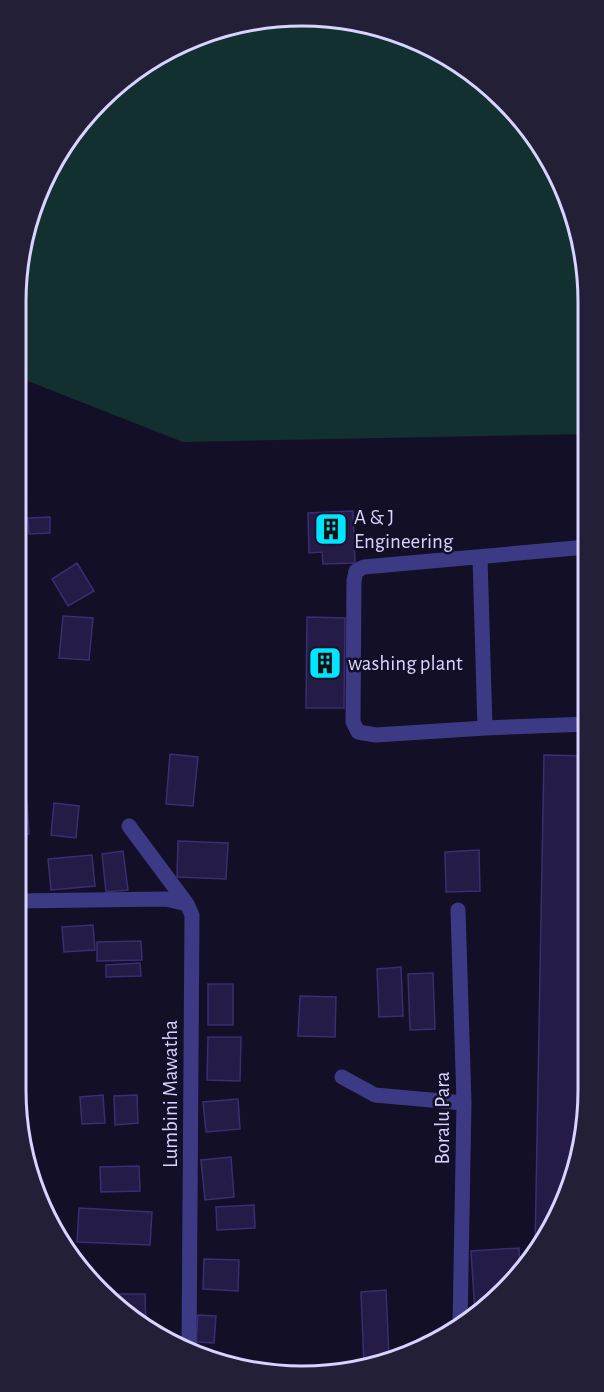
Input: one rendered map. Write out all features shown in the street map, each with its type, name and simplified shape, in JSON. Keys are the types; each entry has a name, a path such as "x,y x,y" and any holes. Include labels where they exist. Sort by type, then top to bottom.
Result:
{"street":[{"path":"578,548 364,567 356,571 354,581 353,722 358,732 376,735 578,724"},
{"path":"480,558 485,728"},
{"path":"129,826 187,904"},
{"path":"26,901 166,899 187,904"},
{"name":"Lumbini Mawatha","path":"187,904 192,915 193,932 189,1342"},
{"name":"Boralu Para","path":"458,910 464,1103 460,1317"},
{"path":"342,1077 375,1095 464,1103"}],"green space":[{"path":"320,26 374,35 424,54 456,72 498,106 532,148 550,180 569,230 578,284 578,434 183,442 26,380 26,284 35,230 54,180 72,148 106,106 148,72 180,54 213,40 266,28"}],"building":[{"name":"A & J Engineering","path":"353,511 355,563 323,564 322,552 309,553 308,513"},
{"path":"50,517 50,533 29,534 28,518"},
{"path":"77,563 94,591 68,606 52,579"},
{"path":"63,616 93,618 89,660 59,658"},
{"name":"washing plant","path":"307,617 345,618 344,708 306,708"},
{"path":"170,754 198,757 193,806 166,804"},
{"path":"544,755 578,756 578,1108 573,1144 564,1179 550,1212 535,1238"},
{"path":"26,802 27,802 29,834 26,834"},
{"path":"54,803 79,806 76,838 51,835"},
{"path":"178,841 228,843 226,879 177,877"},
{"path":"479,850 480,891 446,892 445,852"},
{"path":"123,851 128,890 106,892 102,854"},
{"path":"92,855 95,886 51,890 48,859"},
{"path":"93,925 95,950 64,952 62,927"},
{"path":"141,941 142,960 97,961 97,942"},
{"path":"140,963 141,976 106,977 106,965"},
{"path":"401,967 403,1016 379,1017 377,969"},
{"path":"433,973 435,1029 410,1030 408,974"},
{"path":"208,984 233,984 233,1025 208,1025"},
{"path":"300,996 336,997 335,1037 298,1036"},
{"path":"208,1037 241,1037 240,1081 207,1080"},
{"path":"103,1095 105,1123 82,1124 80,1097"},
{"path":"137,1095 138,1123 115,1125 114,1096"},
{"path":"238,1099 240,1129 206,1132 203,1102"},
{"path":"231,1157 234,1197 205,1200 201,1160"},
{"path":"139,1166 140,1191 101,1192 100,1167"},
{"path":"254,1205 255,1228 217,1230 216,1207"},
{"path":"79,1208 152,1212 150,1245 77,1242"},
{"path":"519,1248 519,1260 498,1286 474,1305 471,1251"},
{"path":"204,1259 239,1260 238,1291 203,1289"},
{"path":"386,1290 389,1353 364,1359 361,1292"},
{"path":"115,1294 145,1294 146,1318"},
{"path":"198,1315 216,1316 214,1343 196,1342"}],"place":[{"name":"A & J Engineering","path":"331,529"},
{"name":"washing plant","path":"325,663"}]}
